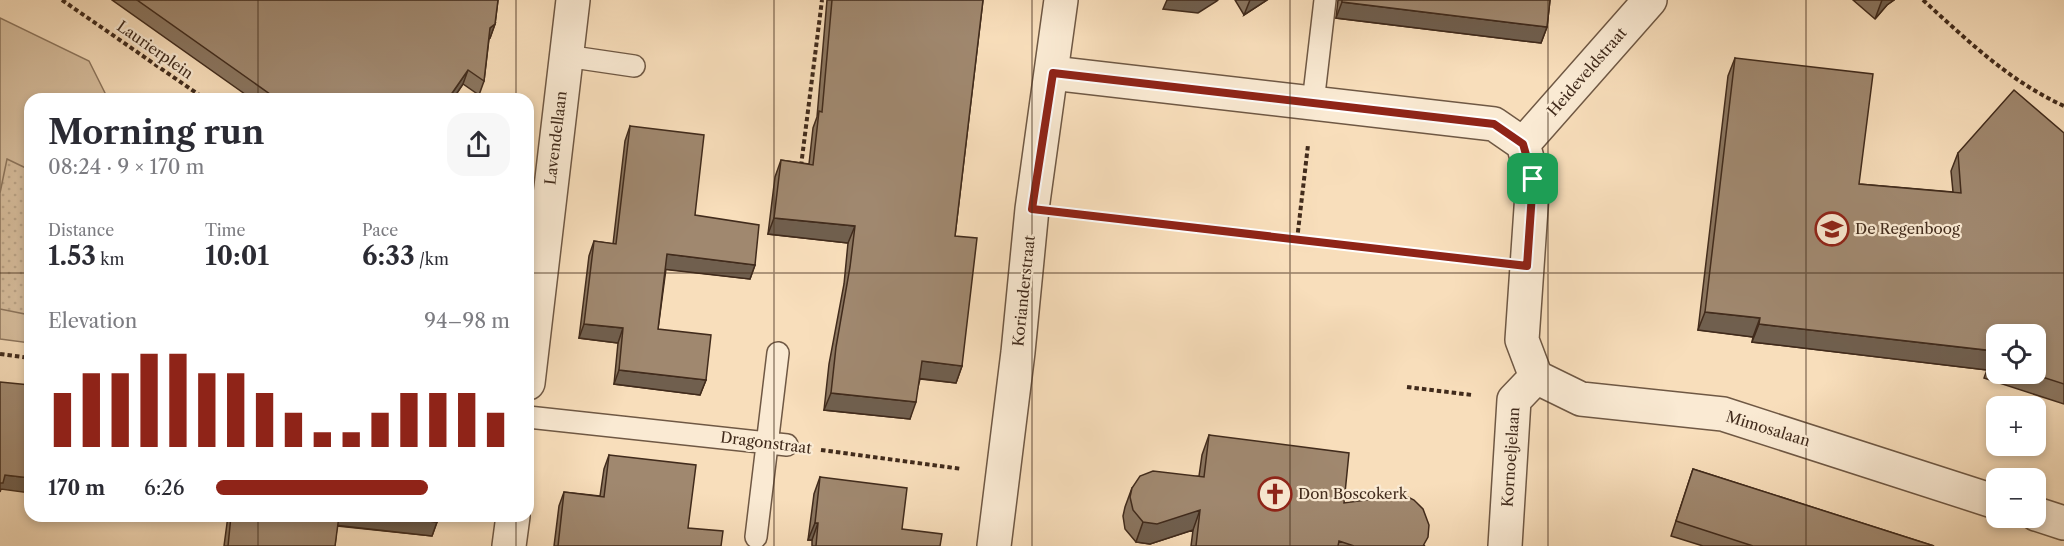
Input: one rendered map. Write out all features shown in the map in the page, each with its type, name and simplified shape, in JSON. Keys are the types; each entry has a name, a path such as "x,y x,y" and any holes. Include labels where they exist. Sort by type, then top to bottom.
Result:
{"street":[{"name":"Lavendellaan","path":"534,331 573,0"},
{"name":"Korianderstraat","path":"994,546 1018,352 1032,209 1053,73 1061,0"},
{"name":"Heideveldstraat","path":"1523,144 1650,0"},
{"path":"1053,73 1494,124 1523,144 1533,179 1522,340 1525,389"},
{"name":"Mimosalaan","path":"1525,389 1581,399 1723,414 1986,499"},
{"name":"Kornoeljelaan","path":"1505,546 1525,389"},
{"path":"2046,517 2064,523"},
{"path":"509,546 512,522"}],"lane":[{"path":"1313,103 1325,0"},
{"path":"566,56 634,66"},
{"path":"756,537 778,444 778,353"},
{"name":"Dragonstraat","path":"534,418 778,444"}],"path":[{"name":"Laurierplein","path":"62,0 196,93"},
{"path":"801,171 822,0"},
{"path":"1923,0 1994,64 2047,99 2064,106"},
{"path":"1297,240 1313,103"},
{"path":"1032,209 1527,266"},
{"path":"0,354 24,357"},
{"path":"1407,387 1525,389"},
{"name":"Dragonstraat","path":"778,444 1003,475"}],"shaded area":[{"path":"0,18 89,61 105,93 24,93 24,342 0,339"},
{"path":"7,159 24,167 24,314 0,309 0,193"}],"building":[{"path":"137,0 498,0 495,24 490,28 484,81 468,70 452,93 269,93"},
{"path":"832,0 983,0 955,236 977,238 962,366 922,361 916,402 831,393 855,226 774,218 781,160 813,165 819,111 822,112"},
{"path":"1342,0 1550,0 1547,27 1342,2"},
{"path":"1735,58 1873,74 1859,184 1961,193 1958,153 2014,90 2064,133 2064,384 2046,378 2046,324 1986,324 1986,350 1759,324 1760,318 1705,312"},
{"path":"630,126 704,135 695,215 759,225 755,265 667,254 658,329 711,335 706,380 619,370 623,328 584,324 594,241 616,244"},
{"path":"0,382 24,384 24,477 5,475 3,483 0,483"},
{"path":"1209,435 1349,453 1344,503 1397,496 1408,497 1423,509 1429,525 1428,537 1423,546 1354,546 1339,541 1338,546 1196,546 1200,510 1157,524 1143,522 1133,510 1130,497 1132,488 1140,476 1153,471 1204,477"},
{"path":"609,455 696,465 688,528 723,531 721,546 558,546 564,492 604,497"},
{"path":"1693,469 1934,546 1753,546 1676,521"},
{"path":"820,477 907,488 902,529 942,534 940,546 816,546 818,523 815,523"},
{"path":"230,522 338,522 335,546 228,546"}],"place":[{"name":"De Regenboog","path":"1832,229"},
{"name":"Don Boscokerk","path":"1275,494"}],"route":[{"path":"1053,73 1494,124 1523,144 1533,179 1527,266 1032,209 1053,73"}]}
